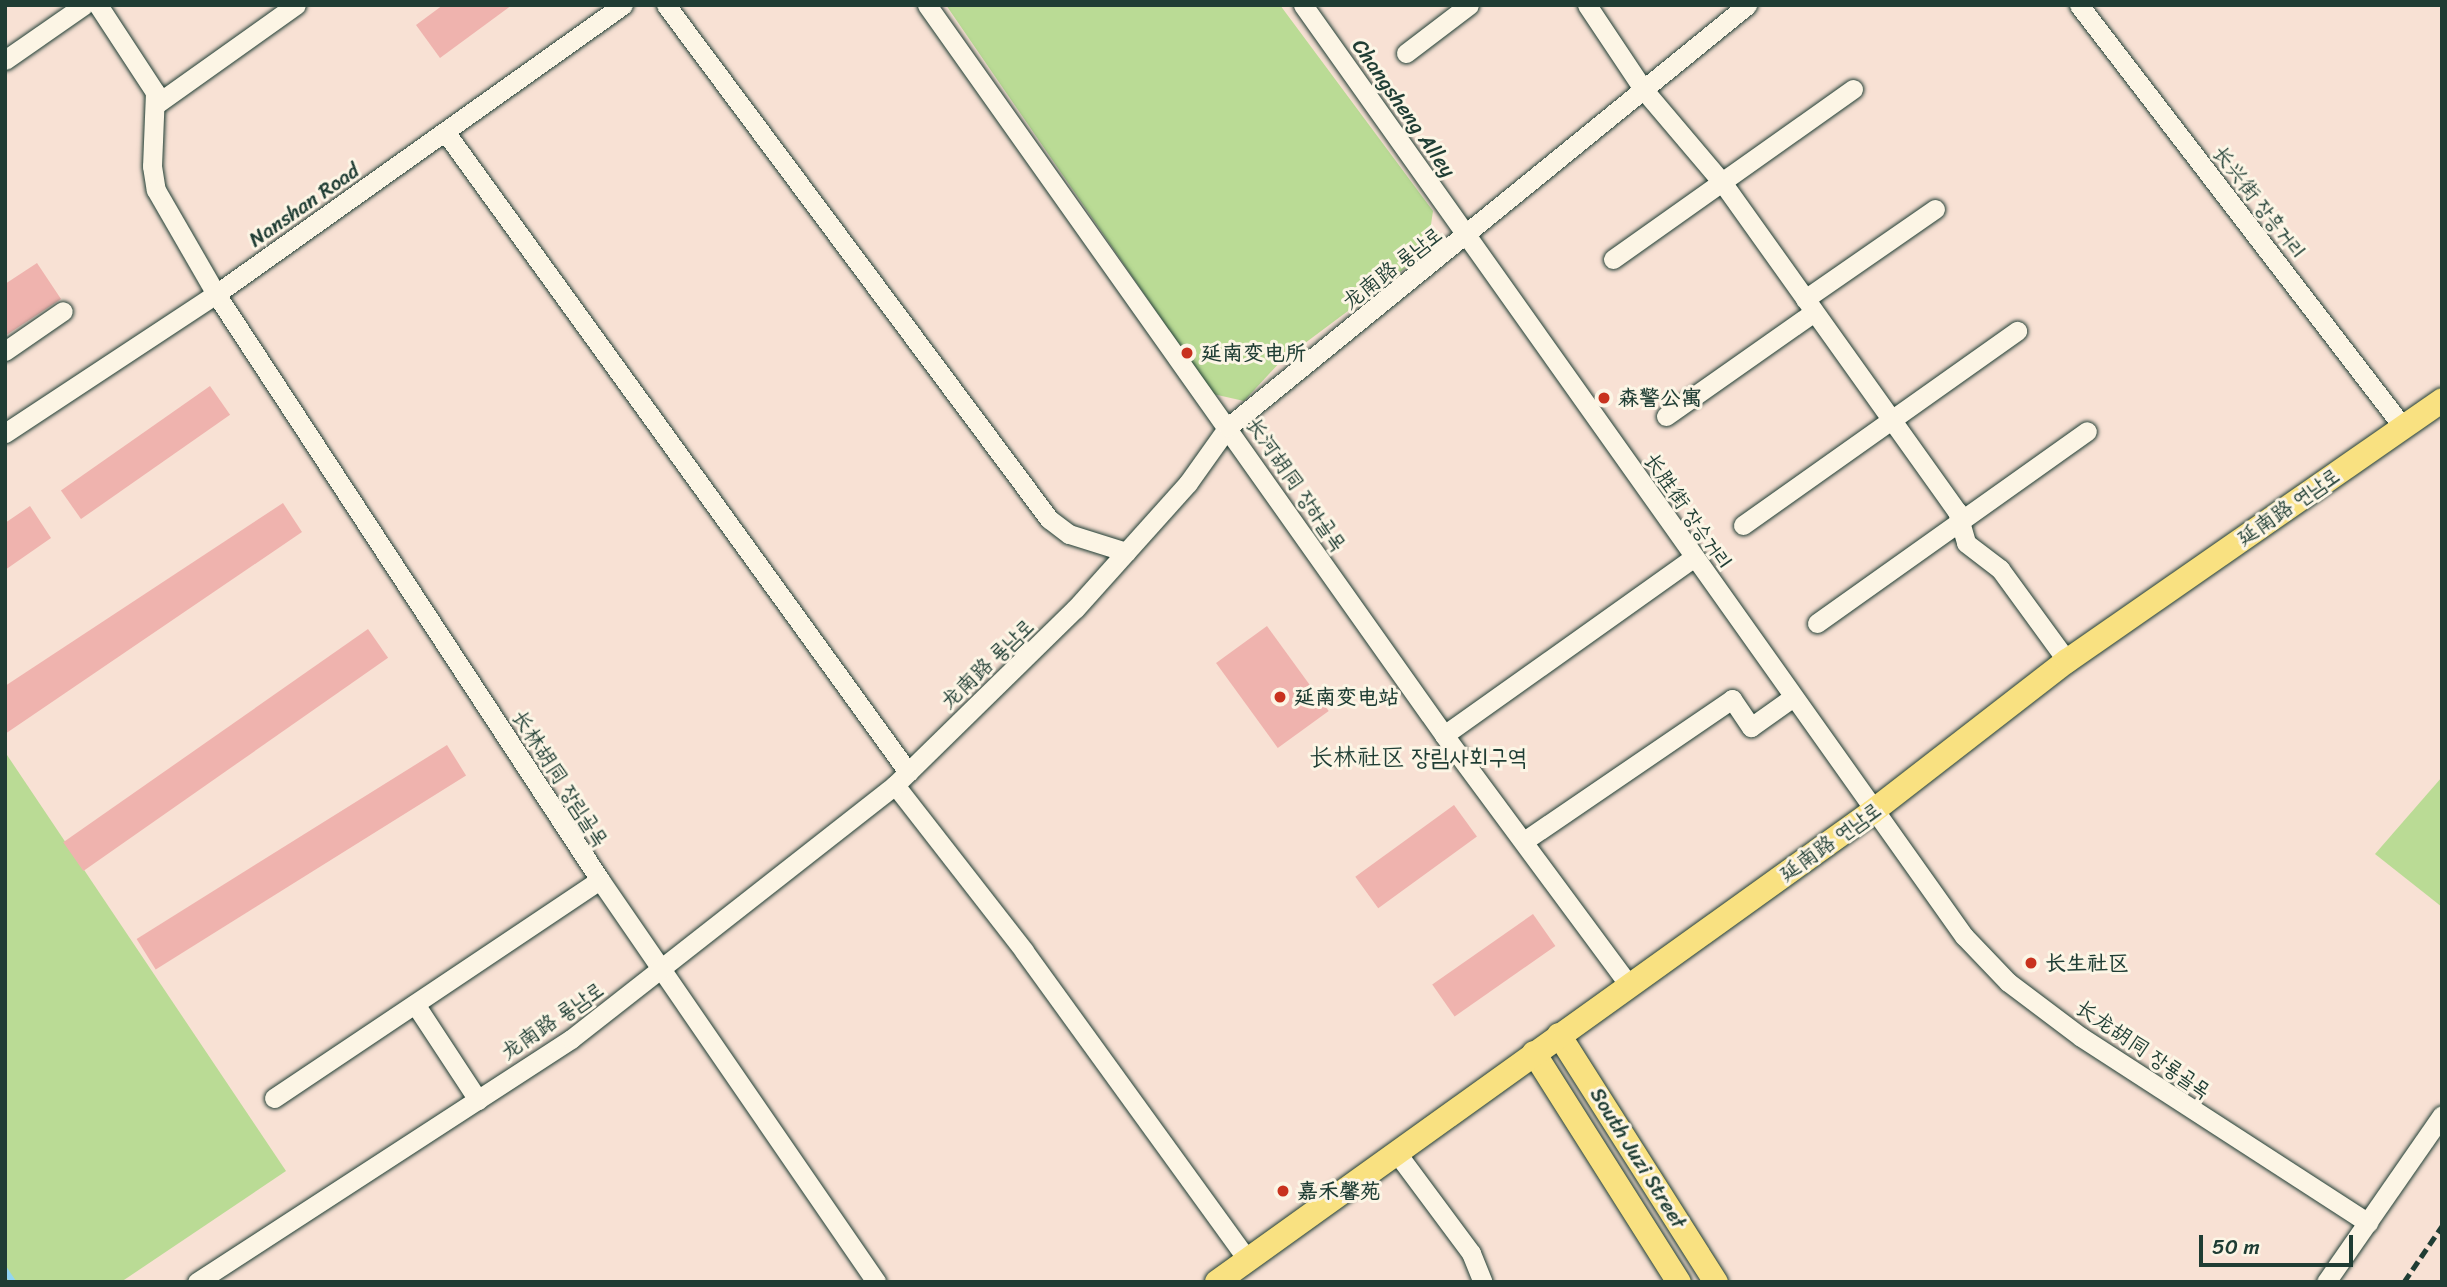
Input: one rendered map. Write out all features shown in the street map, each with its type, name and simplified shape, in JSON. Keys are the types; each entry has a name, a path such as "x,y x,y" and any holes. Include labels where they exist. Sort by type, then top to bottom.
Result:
{"main road":[{"name":"延南路 연남로","path":"1217,1282 1872,812 2067,661 2442,400"},
{"name":"South Juzi Street","path":"1559,1035 1716,1282"},
{"name":"South Juzi Street","path":"1534,1053 1679,1282"}],"street":[{"path":"5,60 84,5"},
{"path":"98,5 158,103 296,5"},
{"name":"Nanshan Road","path":"5,433 216,294 623,5"},
{"path":"666,5 1049,519 1069,534 1126,552"},
{"name":"长河胡同 장하골목","path":"927,5 1444,735 1630,986"},
{"name":"Changsheng Alley","path":"1303,5 1468,237"},
{"path":"1406,53 1469,5"},
{"path":"1587,5 1643,89 1721,182 1891,420 1961,521 1966,543 2000,569 2067,661"},
{"name":"龙南路 룡남로","path":"197,1282 570,1039 901,779 1075,609 1188,483 1228,427 1468,237 1747,5"},
{"name":"长兴街 장흥거리","path":"2079,5 2403,427"},
{"path":"1613,259 1853,89"},
{"name":"长林胡同 장림골목","path":"158,103 152,166 156,190 216,294 600,880 876,1282"},
{"path":"446,133 901,779 1247,1259"},
{"path":"1667,416 1935,209"},
{"name":"长胜街 장승거리","path":"1468,237 1872,812"},
{"path":"5,351 63,311"},
{"path":"1743,525 2017,331"},
{"path":"1817,623 2088,431"},
{"path":"1444,735 1693,558"},
{"path":"1524,841 1732,699 1751,727 1791,698"},
{"name":"长龙胡同 장룡골목","path":"1872,812 1964,936 2008,982 2081,1037 2368,1223"},
{"path":"274,1098 600,880"},
{"path":"415,1004 478,1100"},
{"path":"2326,1282 2442,1115"},
{"path":"1396,1152 1471,1253 1483,1282"}],"green space":[{"path":"946,5 1280,5 1433,211 1427,252 1281,361 1244,401 1213,394"},
{"path":"5,752 286,1171 121,1282 5,1282"},
{"path":"2442,777 2442,907 2375,854"}],"building":[{"path":"443,5 512,5 440,58 416,25"},
{"path":"37,263 61,299 5,336 5,284"},
{"path":"210,386 230,415 81,519 61,490"},
{"path":"283,503 302,532 5,734 5,686"},
{"path":"30,506 51,538 5,570 5,523"},
{"name":"延南变电站","path":"1267,626 1329,711 1278,748 1216,663"},
{"path":"368,629 388,658 83,871 63,842"},
{"path":"447,745 466,776 156,969 137,939"},
{"path":"1454,805 1477,837 1378,908 1355,877"},
{"path":"1533,914 1555,946 1455,1016 1432,985"}],"waterway":[{"path":"5,1270 13,1282"}],"railway":[{"path":"2404,1282 2442,1226"}],"place":[{"name":"延南变电所","path":"1187,353"},
{"name":"森警公寓","path":"1604,398"},
{"name":"延南变电站","path":"1280,697"},
{"name":"长生社区","path":"2031,963"},
{"name":"嘉禾馨苑","path":"1283,1191"}],"district":[{"name":"长林社区 장림사회구역","path":"1418,758"}]}
